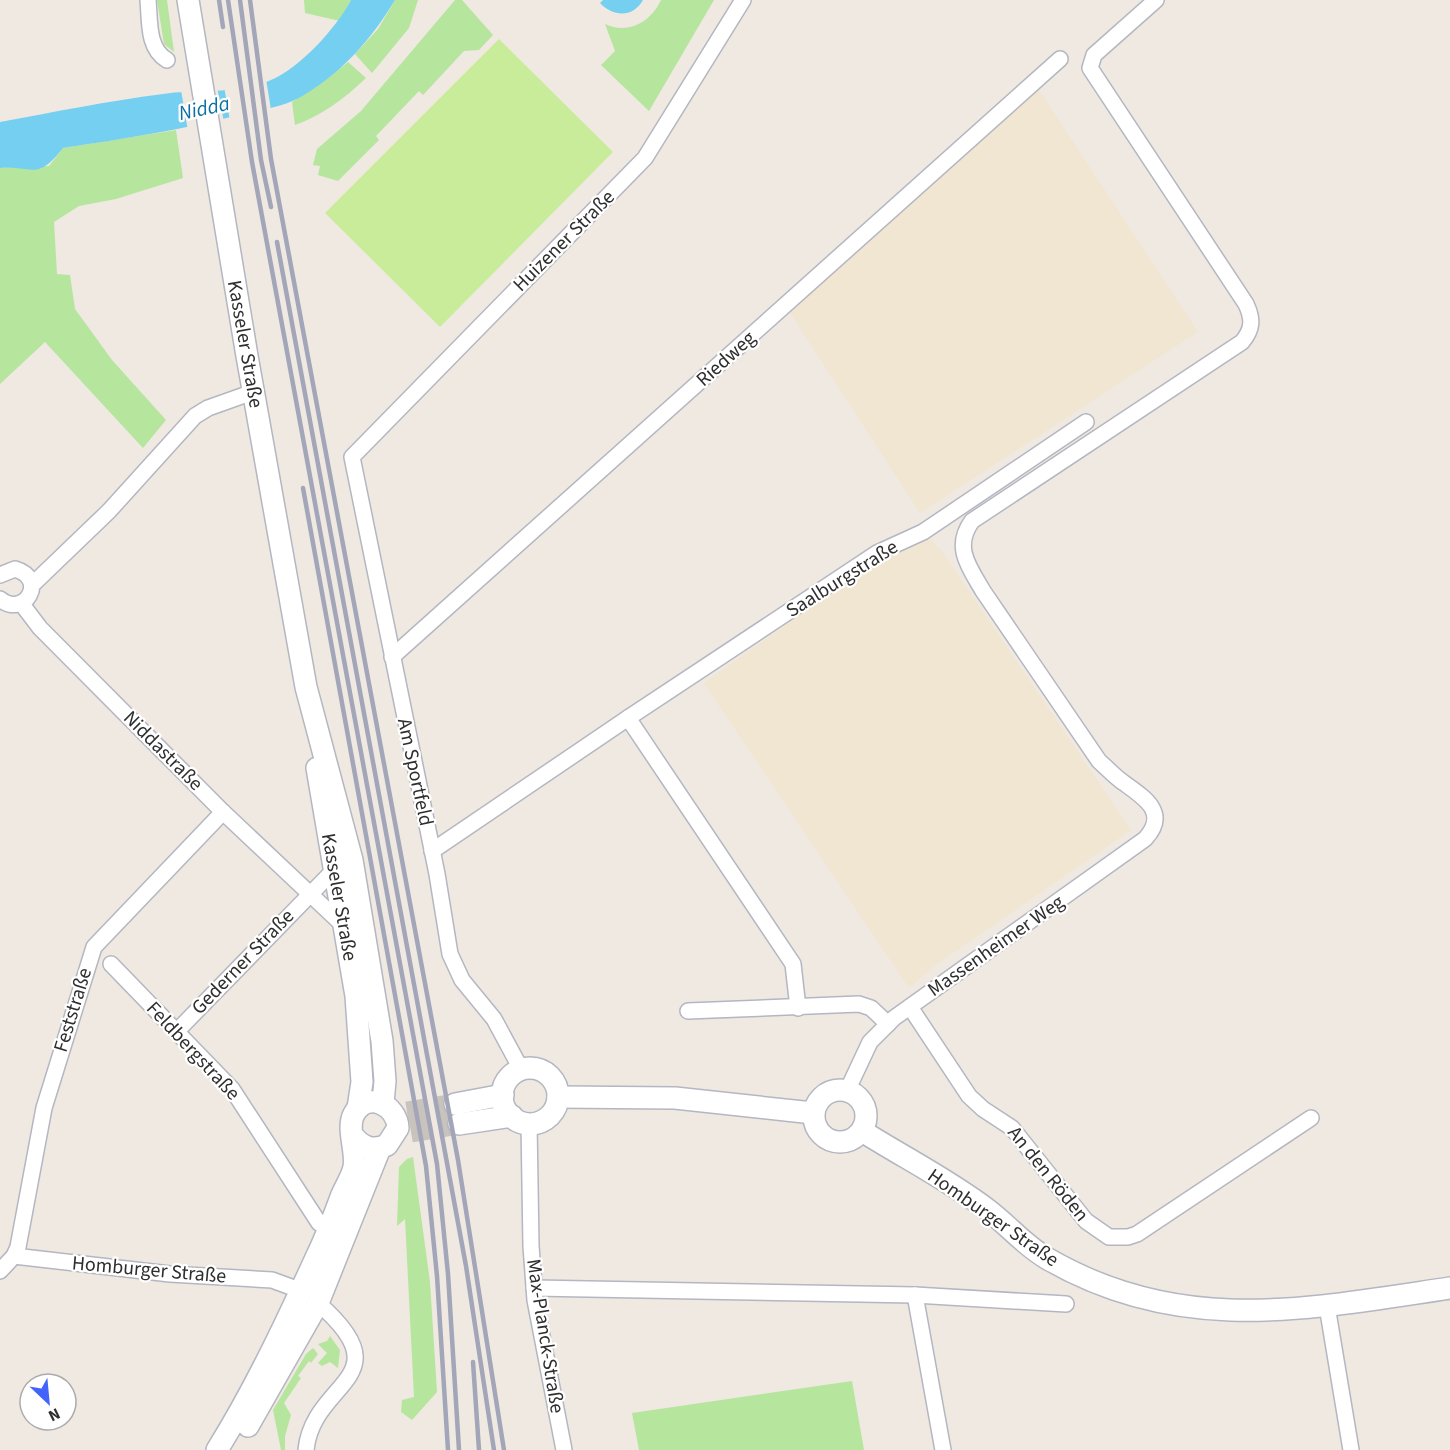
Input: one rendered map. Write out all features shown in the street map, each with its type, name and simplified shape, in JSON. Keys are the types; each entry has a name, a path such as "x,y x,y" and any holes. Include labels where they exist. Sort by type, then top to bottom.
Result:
{"main road":[{"name":"Kasseler Straße","path":"188,0 253,392 306,687 333,779 352,860 382,1041 385,1081 398,1119 387,1145 380,1148 310,1297 282,1369 231,1450"},
{"name":"Kasseler Straße","path":"217,1450 310,1297 331,1228 354,1167 354,1137 351,1122 358,1108 362,1082 359,1019 306,706 306,687"},
{"path":"503,1095 457,1114 520,1120 546,1119 552,1113 558,1097 557,1086 542,1070 520,1069 511,1075 505,1084 504,1103 520,1120"},
{"path":"840,1090 847,1091 855,1094 865,1107 866,1115 862,1131 856,1137 842,1142 827,1139 816,1128 813,1113 819,1099 825,1094 840,1090"},
{"path":"558,1097 625,1095 675,1098 813,1113"},
{"path":"358,1108 366,1104 398,1119"},
{"name":"Homburger Straße","path":"862,1131 988,1210 1048,1260 1127,1295 1191,1308 1262,1312 1327,1306 1450,1288"},
{"path":"354,1137 365,1147 380,1148"}],"street":[{"path":"148,0 152,41 160,56 167,60"},
{"name":"Huizener Straße","path":"352,457 645,158 743,0"},
{"name":"Massenheimer Weg","path":"847,1091 870,1042 888,1024 1145,839 1153,830 1155,813 1142,796 1099,761 983,591 967,562 962,545 963,533 972,521 1242,342 1249,333 1252,322 1246,304 1090,68 1094,55 1156,0"},
{"name":"Riedweg","path":"392,657 1060,60"},
{"path":"32,585 109,511 195,416 208,408 253,392"},
{"name":"Saalburgstraße","path":"432,851 877,553 923,532 1086,422"},
{"name":"Am Sportfeld","path":"352,457 432,851 450,954 462,980 494,1019 520,1069"},
{"path":"0,575 8,569 15,568 28,575 32,585 30,596 21,603 2,603"},
{"name":"Niddastraße","path":"21,603 40,628 223,812 344,926"},
{"path":"628,718 793,964 798,1008"},
{"name":"Feststraße","path":"14,1256 18,1247 50,1085 94,946 223,812"},
{"path":"310,894 334,870"},
{"name":"Gederner Straße","path":"177,1031 310,894"},
{"name":"Feldbergstraße","path":"111,964 232,1089 319,1223 331,1228"},
{"path":"688,1011 859,1004 871,1008 888,1024"},
{"name":"An den Röden","path":"910,1006 969,1096 983,1109 1012,1128 1086,1221 1109,1237 1128,1238 1137,1234 1311,1118"},
{"name":"Max-Planck-Straße","path":"520,1120 528,1149 534,1288 564,1450"},
{"path":"0,1271 14,1256"},
{"name":"Homburger Straße","path":"14,1256 170,1274 272,1280 310,1297"},
{"path":"534,1288 915,1294 1066,1304"},
{"path":"915,1294 943,1450"},
{"path":"306,1450 310,1427 321,1410 350,1377 355,1363 355,1351 344,1327 310,1297"},
{"path":"1327,1306 1351,1450"}],"shaded area":[{"path":"1037,87 1198,332 920,513 789,311"},
{"path":"927,536 942,551 1131,830 936,965 909,988 704,683 880,558"}],"green space":[{"path":"157,0 167,0 174,52 164,44"},
{"path":"304,0 351,0 340,21 305,13"},
{"path":"395,0 418,0 409,28 372,73 355,54 378,29"},
{"path":"455,0 462,0 493,35 479,50 464,51 423,95 419,91 376,136 379,140 338,181 318,175 320,166 313,165 317,149 361,111"},
{"path":"661,0 714,0 649,111 601,65 615,51 605,24 622,28 638,24 651,15"},
{"path":"499,39 613,152 440,327 325,213"},
{"path":"348,62 366,78 333,105 295,125 292,102 326,80"},
{"path":"176,130 183,178 116,199 79,206 54,222 57,274 70,275 75,309 112,360 166,420 143,448 45,342 0,384 0,168 49,166 63,148"},
{"path":"413,1157 430,1282 437,1392 412,1420 401,1412 402,1400 414,1397 405,1219 397,1226 399,1167 407,1159"},
{"path":"330,1336 340,1350 338,1368 330,1362 322,1366 318,1363 327,1353 318,1344 327,1341"},
{"path":"313,1348 318,1354 311,1363 309,1361 298,1376 301,1378 284,1403 291,1415 285,1436 285,1450 281,1450 273,1410 306,1354"},
{"path":"852,1381 864,1450 639,1450 632,1413"}],"water":[{"name":"Nidda","path":"351,0 395,0 377,28 356,53 331,76 297,99 272,108 195,125 63,148 47,165 35,170 0,168 0,122 142,97 232,90 258,85 282,74 305,57 337,22"},
{"path":"603,0 643,0 634,10 623,14 605,8 600,3"}],"pier":[{"path":"266,79 271,110 230,121 224,86"},
{"path":"217,87 224,122 188,131 181,90"}],"tunnel":[{"path":"407,1112 455,1104"},
{"path":"411,1132 459,1124"}],"railway":[{"path":"219,0 223,27"},
{"path":"228,0 252,162 437,1164 448,1274 459,1450"},
{"path":"240,0 261,160 271,207"},
{"path":"250,0 271,159 458,1160 504,1450"},
{"path":"277,242 466,1266 494,1450"},
{"path":"303,488 426,1166 437,1276 448,1450"},
{"path":"473,1362 479,1450"}]}
